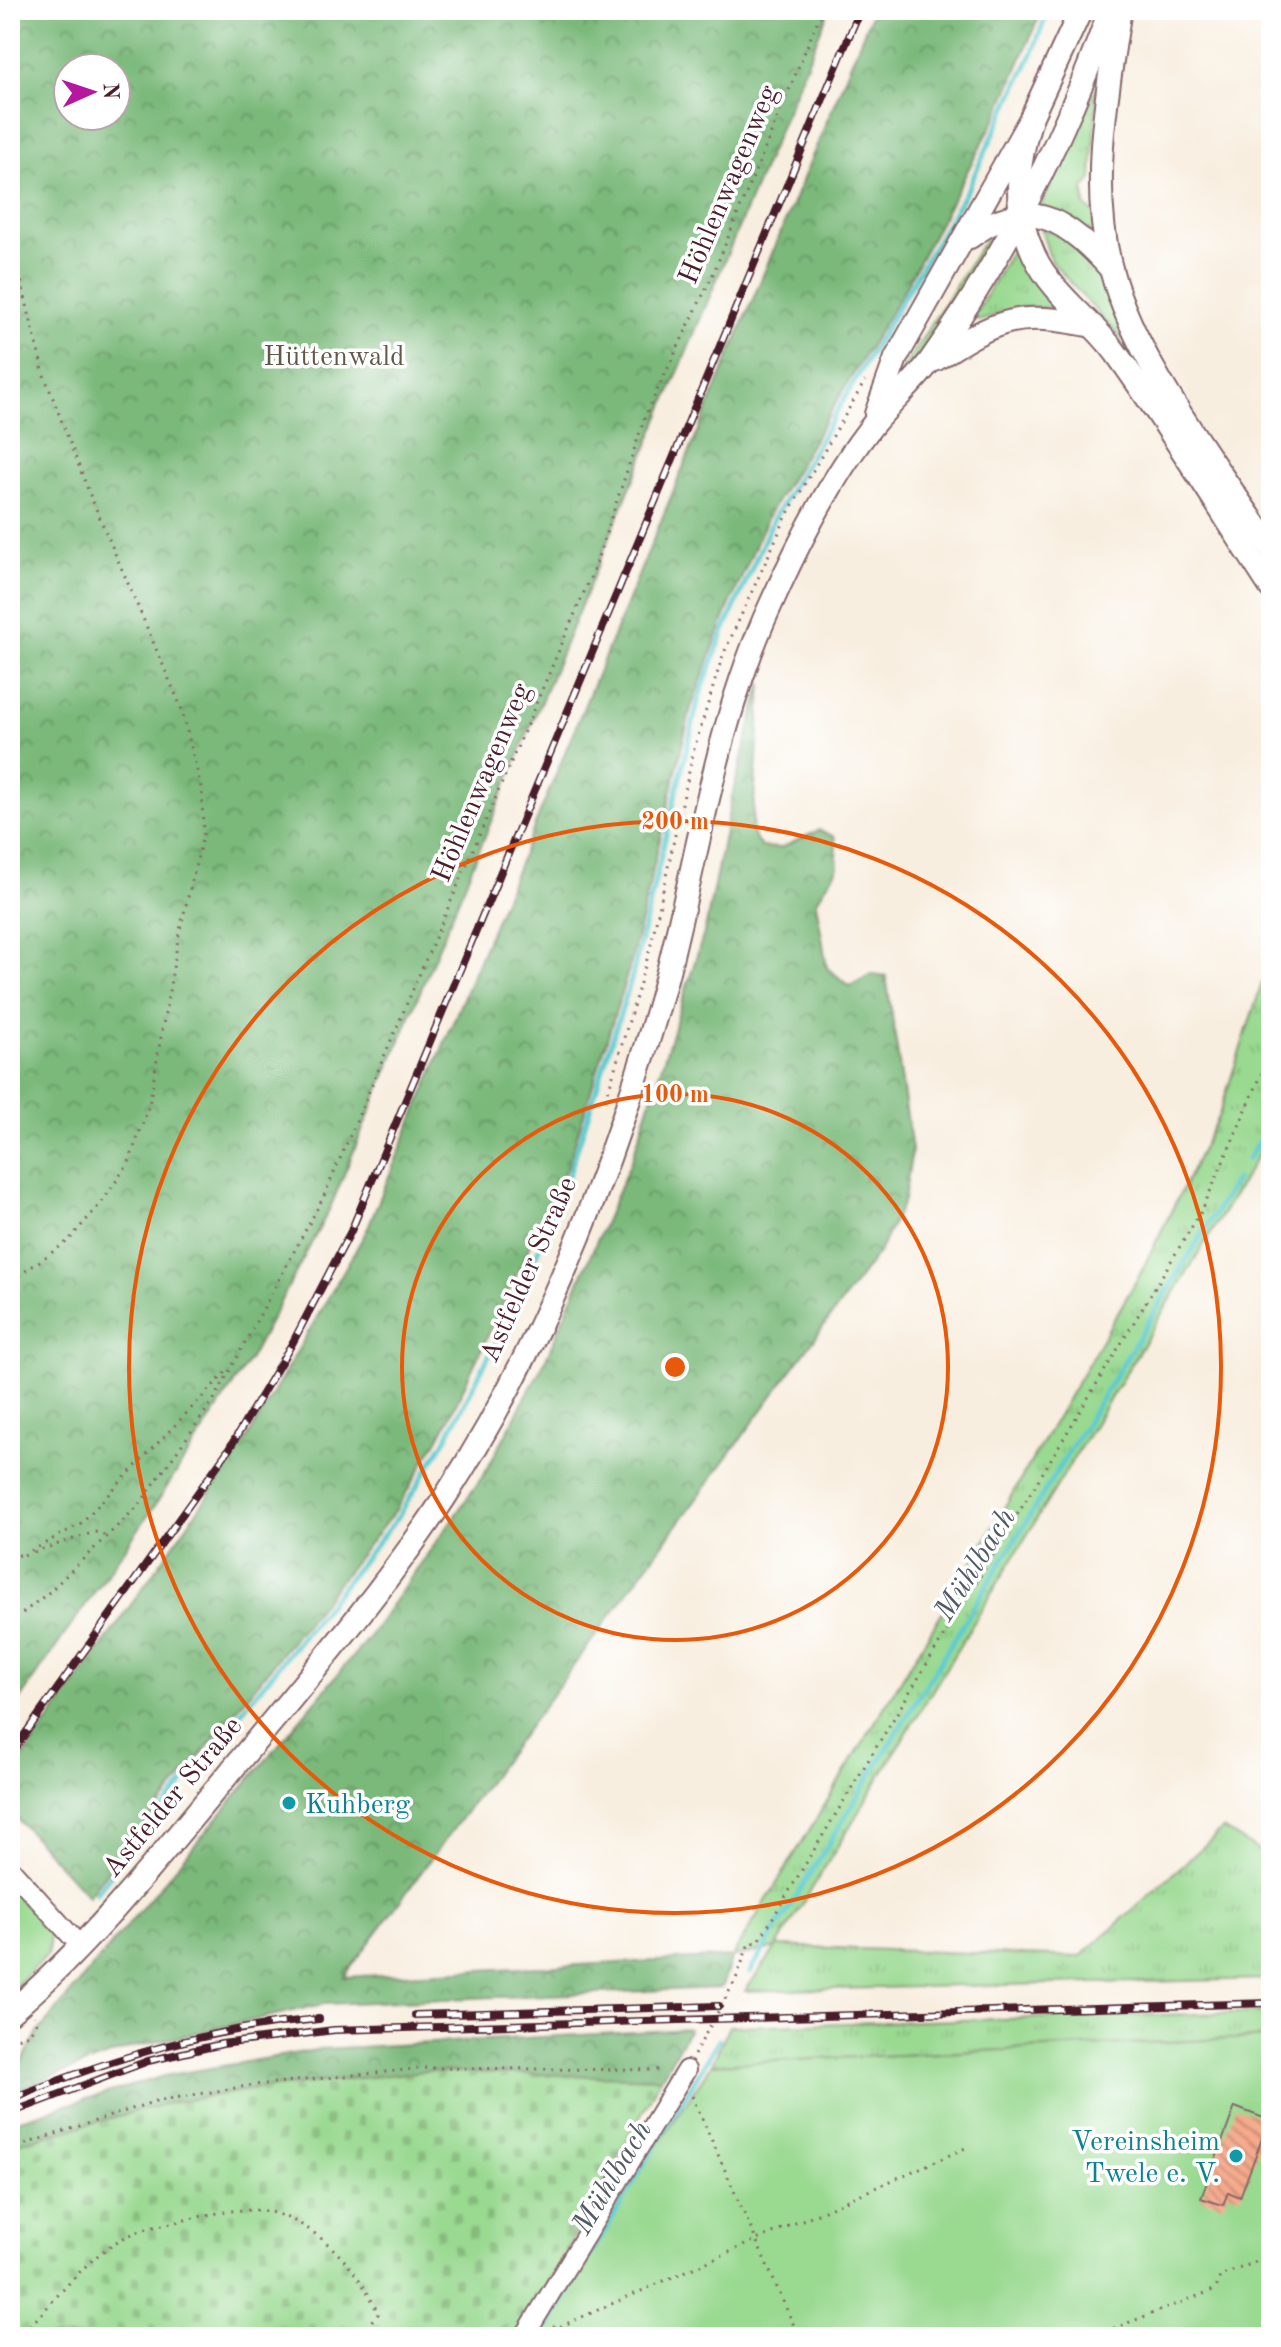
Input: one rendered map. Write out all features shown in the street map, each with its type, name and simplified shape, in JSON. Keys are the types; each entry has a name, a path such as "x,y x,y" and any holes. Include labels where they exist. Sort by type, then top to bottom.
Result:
{"main road":[{"path":"872,426 896,358 965,241 1031,118 1081,10"},
{"path":"872,426 928,365 1021,214 1073,106 1110,10"},
{"path":"1120,10 1101,146 1101,185 1111,269 1152,364 1271,548"},
{"path":"1031,118 1018,173 1021,214 1041,267 1093,326 1136,382 1271,588"},
{"path":"965,241 993,221 1021,214 1040,215 1072,229 1111,269"},
{"path":"928,365 979,331 1007,320 1035,316 1093,326"},
{"name":"Astfelder Straße","path":"10,2013 81,1947 136,1886 370,1601 447,1494 488,1425 561,1276 622,1122 669,966 717,758 743,669 794,553 872,426"}],"street":[{"path":"10,1868 81,1947"},
{"path":"524,2337 686,2070"}],"path":[{"name":"Höhlenwagenweg","path":"10,1623 110,1537 139,1505 215,1398 324,1196 594,569 646,414 713,274 822,10"},
{"path":"10,235 44,375 90,495 181,707 202,791 203,835 179,934 149,1105 129,1162 102,1202 68,1241 10,1282"},
{"path":"604,1107 650,949 694,749 723,655 787,515 870,373"},
{"path":"10,2149 156,2101 254,2085 426,2068 686,2070 736,1979 748,1946 760,1939 1202,1210 1271,1053"},
{"path":"24,1555 80,1524 232,1365"},
{"path":"10,1555 24,1555 95,1532 110,1537"},
{"path":"695,2098 759,2239 799,2337"},
{"path":"553,2327 557,2328 970,2146"},
{"path":"19,2337 108,2247 136,2231 211,2214 268,2211 301,2222 341,2258 370,2294 378,2314 357,2337"},
{"path":"1091,2337 1216,2289 1220,2276 1271,2256"}],"green space":[{"name":"Hüttenwald","path":"10,10 829,10 330,1208 251,1357 156,1504 10,1713"},
{"path":"873,10 1042,10 998,114 902,293 769,514 727,611 691,708 631,962 568,1165 444,1429 396,1510 88,1896 10,1811 10,1776 241,1449 366,1232"},
{"path":"1097,87 1092,179 1084,189 1085,206 1095,214 1098,233 1092,235 1076,221 1041,206"},
{"path":"1041,229 1059,235 1089,263 1109,297 1125,337 1122,340 1051,261"},
{"path":"985,239 990,242 955,302 889,397 886,396"},
{"path":"1014,246 1034,279 1060,309 1022,307 979,321 974,317"},
{"path":"762,682 752,833 761,847 781,848 819,830 835,837 838,867 816,902 827,968 850,986 871,974 886,976 912,1150 904,1200 880,1250 344,1977 732,1957 721,1988 324,2004 129,2048 10,2092 10,2084 38,2032 369,1637 485,1473 545,1361 632,1159 705,930 732,796"},
{"path":"1271,956 1271,1134 777,1946 1080,1957 1223,1829 1271,1858 1271,1979 745,1991 776,1948 732,1957 971,1565 1139,1276 1219,1115"},
{"path":"10,1886 50,1933 48,1954 10,1991"},
{"path":"1271,2012 1271,2037 712,2064 729,2026"},
{"path":"689,2029 661,2078 428,2071 256,2089 164,2104 10,2145 10,2122 164,2076 322,2049"},
{"path":"1271,2037 1271,2337 530,2337 712,2064"},
{"path":"428,2071 661,2078 519,2337 10,2337 10,2145 164,2104 256,2089"}],"building":[{"name":"Vereinsheim Twele e. V.","path":"1235,2107 1269,2120 1240,2197 1228,2192 1223,2205 1201,2198"}],"waterway":[{"path":"96,1893 398,1517 447,1437 513,1309 565,1187 632,977 699,698 724,631 773,520 968,188 1033,52 1048,10"},
{"name":"Mühlbach","path":"1248,1159 1271,1121"},
{"name":"Mühlbach","path":"750,1972 1236,1179"},
{"name":"Mühlbach","path":"542,2337 719,2039"}],"railway":[{"path":"10,1755 229,1449 293,1342 351,1231 860,10"},
{"path":"10,2113 148,2061 222,2044 334,2030 1271,2003"},
{"path":"415,2015 719,2006"},
{"path":"10,2099 86,2070 199,2037 319,2019"}],"place":[{"name":"Kuhberg","path":"289,1803"},
{"name":"Vereinsheim Twele e. V.","path":"1236,2156"}]}
